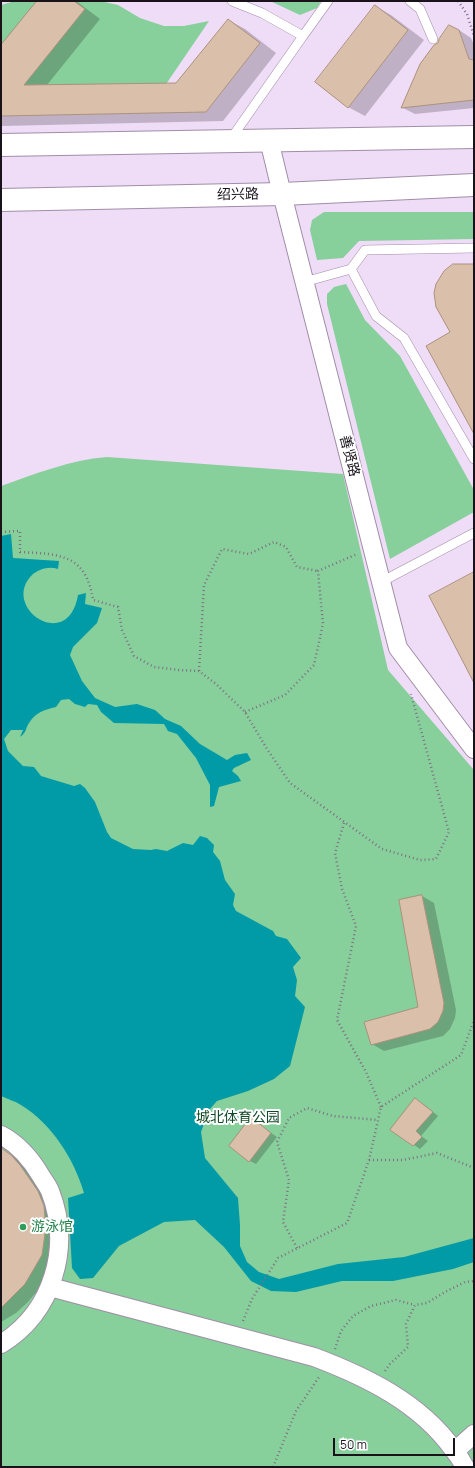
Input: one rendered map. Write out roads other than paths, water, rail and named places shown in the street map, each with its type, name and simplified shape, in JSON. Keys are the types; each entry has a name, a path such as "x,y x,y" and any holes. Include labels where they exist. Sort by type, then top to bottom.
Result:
{"main road":[{"path":"1,145 474,137"},
{"name":"绍兴路","path":"1,200 282,194 474,185"}],"street":[{"name":"善贤路","path":"269,140 398,648 474,749"},
{"path":"1,1135 10,1140 33,1162 50,1191 59,1222 59,1255 50,1287 35,1314 13,1336 1,1344"},
{"path":"50,1287 330,1363 376,1384 421,1414 444,1436 465,1467"},
{"path":"455,1451 474,1434"}],"lane":[{"path":"232,1 262,13 303,36"},
{"path":"229,141 328,1"},
{"path":"410,1 420,9 433,39"},
{"path":"304,282 351,269 365,250 474,248"},
{"path":"351,269 376,316 404,338 474,459"},
{"path":"381,582 474,533"}],"water":[{"path":"11,534 13,558 59,561 58,569 48,568 38,571 32,575 24,587 24,600 30,611 39,619 51,623 62,621 72,612 78,595 86,593 85,604 102,608 97,623 73,647 70,655 82,681 95,698 115,707 137,704 155,710 165,719 181,726 200,744 227,760 235,755 247,753 251,760 234,768 232,771 241,781 219,787 214,806 210,807 210,785 196,758 177,734 168,731 164,724 114,723 101,712 97,705 88,704 85,707 75,704 69,699 61,700 56,707 44,710 37,714 20,737 23,730 11,730 4,739 8,751 23,766 34,767 41,776 74,786 80,784 85,788 95,802 107,832 111,838 133,849 156,849 167,851 183,843 193,845 200,836 207,838 214,845 213,852 220,861 225,880 235,894 233,905 236,911 273,931 276,936 287,939 301,958 293,967 297,980 295,996 305,1007 290,1066 274,1079 248,1091 217,1101 209,1110 201,1132 205,1158 238,1198 240,1246 247,1262 259,1272 279,1279 338,1264 404,1257 474,1238 474,1262 453,1269 393,1281 342,1281 296,1292 271,1291 251,1281 224,1247 195,1220 164,1222 119,1246 93,1278 80,1279 72,1268 68,1198 84,1193 80,1180 68,1155 43,1122 21,1105 1,1096 1,536"}],"place":[{"name":"游泳馆","path":"23,1227"}],"park label":[{"name":"城北体育公园","path":"238,1118"}]}
